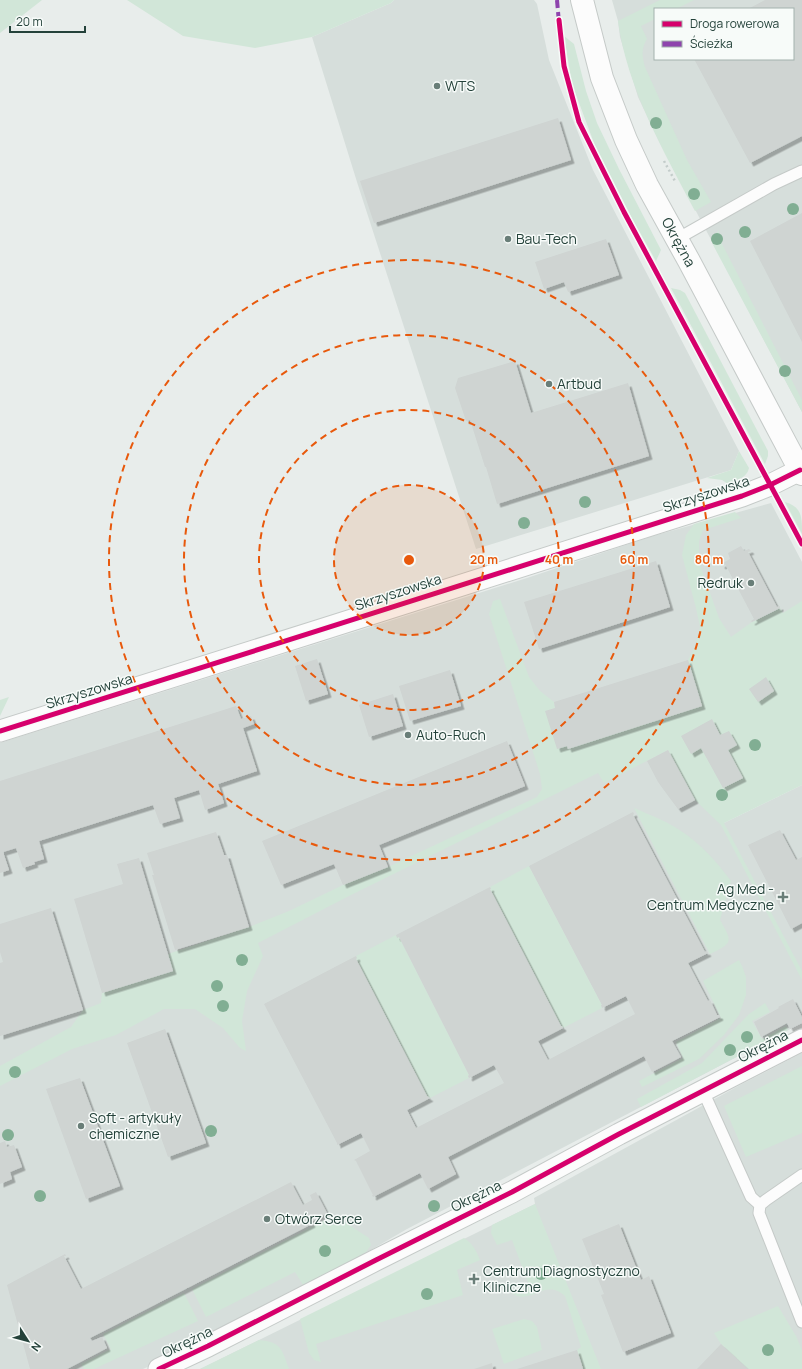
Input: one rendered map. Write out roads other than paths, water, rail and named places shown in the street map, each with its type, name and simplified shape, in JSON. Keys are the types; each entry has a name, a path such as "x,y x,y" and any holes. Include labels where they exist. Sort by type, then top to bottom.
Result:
{"street":[{"name":"Okrężna","path":"582,0 602,78 626,140 647,185 801,472"},
{"name":"Skrzyszowska","path":"0,731 232,659 742,496 801,472"},
{"name":"Okrężna","path":"159,1369 208,1346 382,1256 512,1192 619,1134 802,1040"}],"lane":[{"path":"677,239 774,184 802,171"},
{"path":"704,1091 751,1197 760,1205"},
{"path":"802,1175 784,1186 760,1205 759,1213 802,1322"}],"place":[{"name":"WTS","path":"437,86"},
{"name":"Bau-Tech","path":"508,239"},
{"name":"Artbud","path":"549,384"},
{"name":"Redruk","path":"751,583"},
{"name":"Auto-Ruch","path":"408,735"},
{"name":"Ag Med - Centrum Medyczne","path":"783,897"},
{"name":"Soft - artykuły chemiczne","path":"81,1126"},
{"name":"Otwórz Serce","path":"267,1219"},
{"name":"Centrum Diagnostyczno Kliniczne","path":"474,1279"}]}
